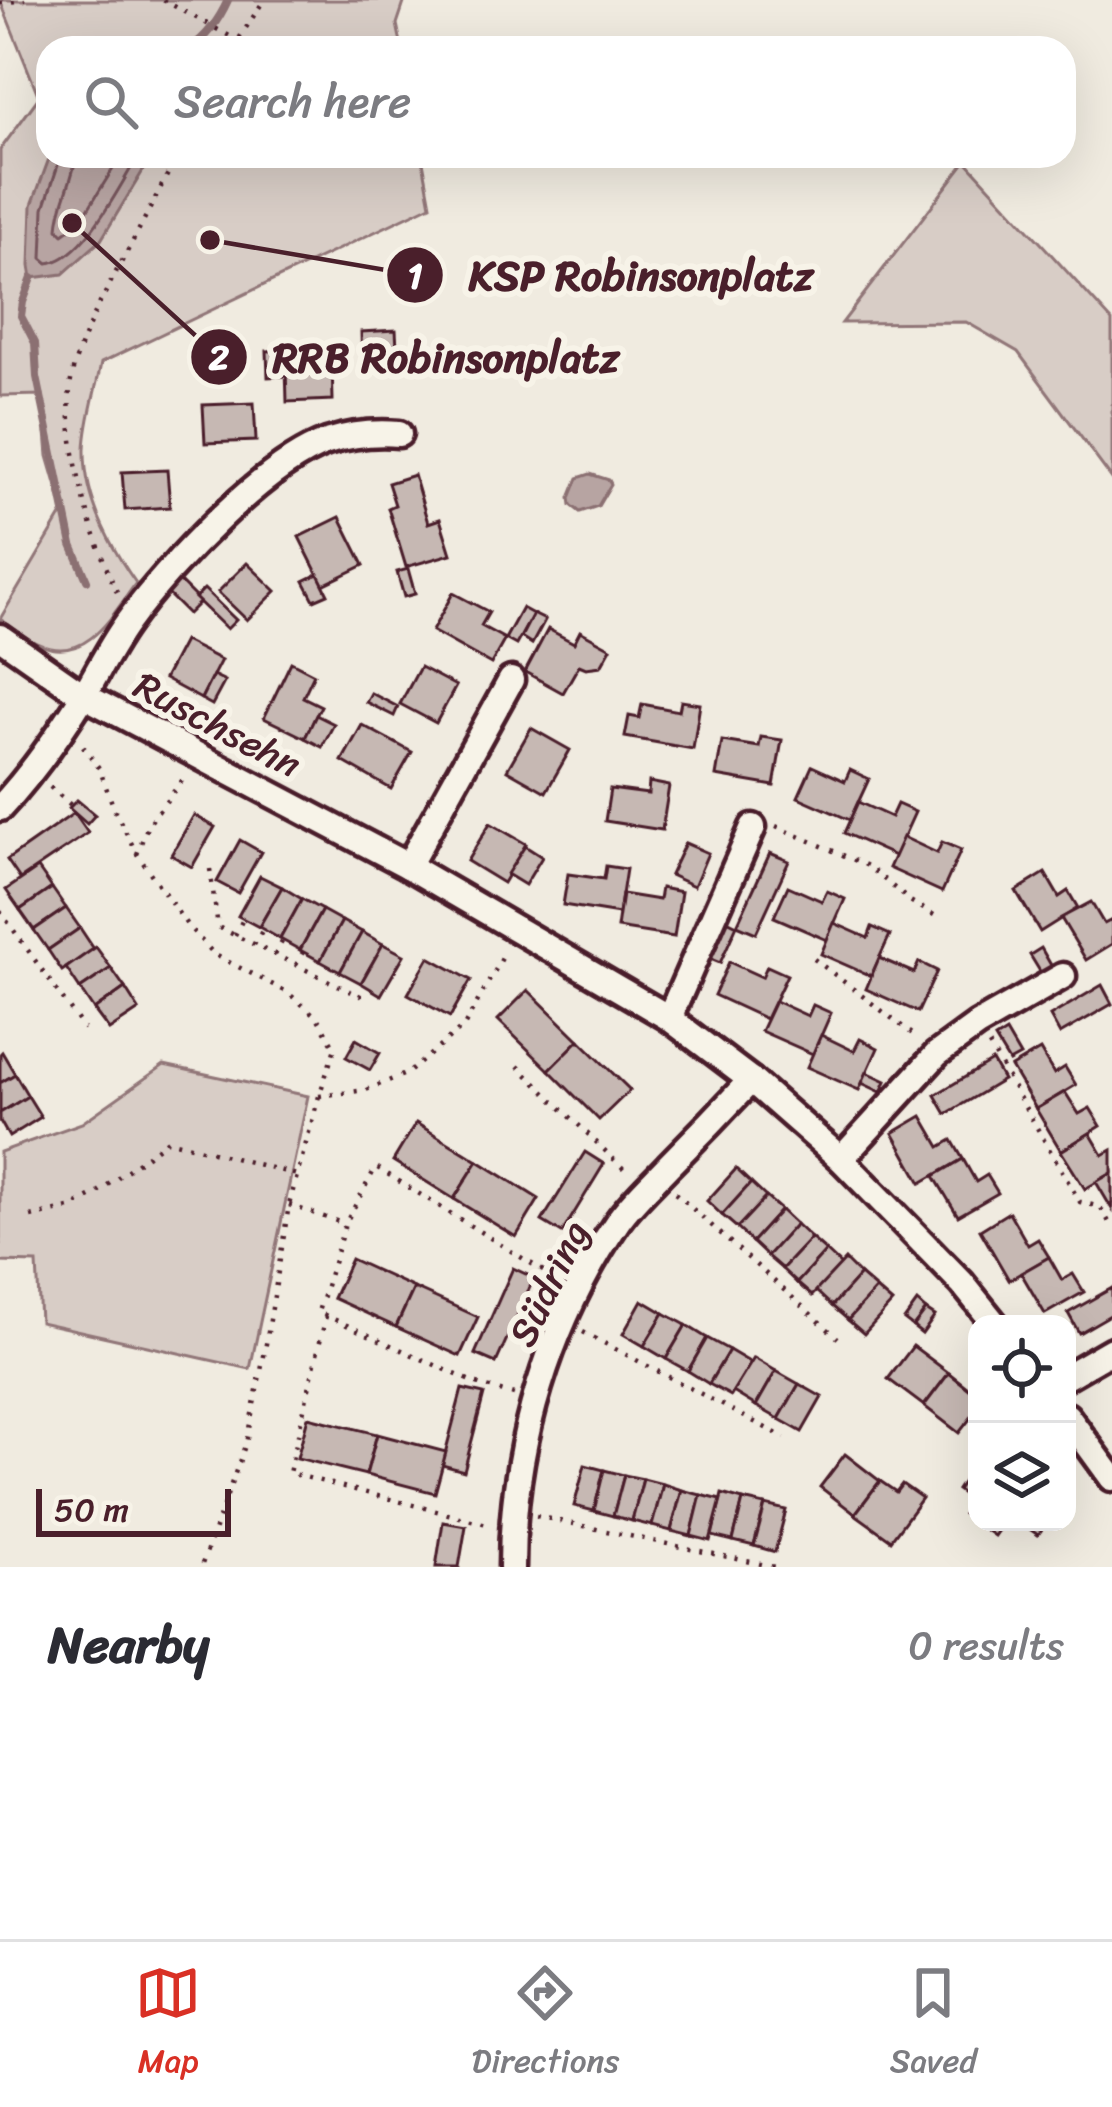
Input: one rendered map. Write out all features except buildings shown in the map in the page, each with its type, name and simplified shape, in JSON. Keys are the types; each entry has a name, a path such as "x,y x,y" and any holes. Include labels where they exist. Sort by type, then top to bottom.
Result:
{"street":[{"path":"0,808 67,722 129,620 198,540 273,473 323,443 370,431 399,434"},
{"name":"Ruschsehn","path":"0,637 83,695 518,929"},
{"path":"408,866 511,680"},
{"path":"669,1018 753,827"},
{"path":"518,929 669,1018 752,1080 841,1159 988,1315"},
{"path":"841,1159 938,1054 977,1025 1063,976"},
{"name":"Südring","path":"512,1567 518,1468 533,1401 576,1292 620,1218 752,1080"},
{"path":"1076,1371 1112,1350"},
{"path":"1072,1423 1112,1478"}],"path":[{"path":"0,3 25,0"},
{"path":"163,0 230,36"},
{"path":"240,36 264,0"},
{"path":"129,620 107,572 78,475 70,429 71,376 92,319 171,168"},
{"path":"67,722 99,768 137,854 187,926 215,955 287,992 316,1017 335,1048 289,1205 246,1443 201,1567"},
{"path":"137,854 148,825 202,757"},
{"path":"753,827 778,826 868,866 934,915"},
{"path":"210,869 218,927 360,996 365,986"},
{"path":"0,911 84,1029"},
{"path":"234,935 243,919"},
{"path":"254,945 263,929"},
{"path":"319,1096 366,1090 422,1062 464,1026 518,929"},
{"path":"275,955 283,940"},
{"path":"296,965 303,952"},
{"path":"814,959 938,1054"},
{"path":"317,976 325,964"},
{"path":"338,986 344,974"},
{"path":"518,1066 645,1190"},
{"path":"1001,1067 1080,1202 1100,1207 1112,1227"},
{"path":"31,1217 69,1208 94,1195 168,1140 297,1175"},
{"path":"533,1401 477,1384 318,1312 346,1224 376,1167 576,1292"},
{"path":"682,1199 838,1339"},
{"path":"289,1205 346,1224"},
{"path":"326,1316 289,1473 512,1530"},
{"path":"598,1340 785,1438"},
{"path":"558,1521 775,1567"}],"shaded area":[{"path":"0,0 405,0 397,24 400,36 36,36 36,90"},
{"path":"36,101 36,168 424,168 431,205 101,363 87,428 86,467 100,520 136,583 97,633 72,648 41,645 0,619 64,511 48,456 43,395 0,396 0,150"},
{"path":"961,168 972,168 1112,321 1112,479 1018,352 966,322 842,323"},
{"path":"164,1065 308,1096 250,1369 40,1322 37,1263 0,1262 0,1152 82,1123"}],"water":[{"path":"46,168 145,168 101,240 63,274 32,278 32,205"},
{"path":"590,474 611,484 598,506 580,512 570,498 578,478"}],"waterway":[{"path":"204,36 228,0"},
{"path":"32,278 21,316 35,343 37,377 72,545 87,580"}],"place":[{"name":"RRB Robinsonplatz","path":"72,223"},
{"name":"KSP Robinsonplatz","path":"210,240"}]}
